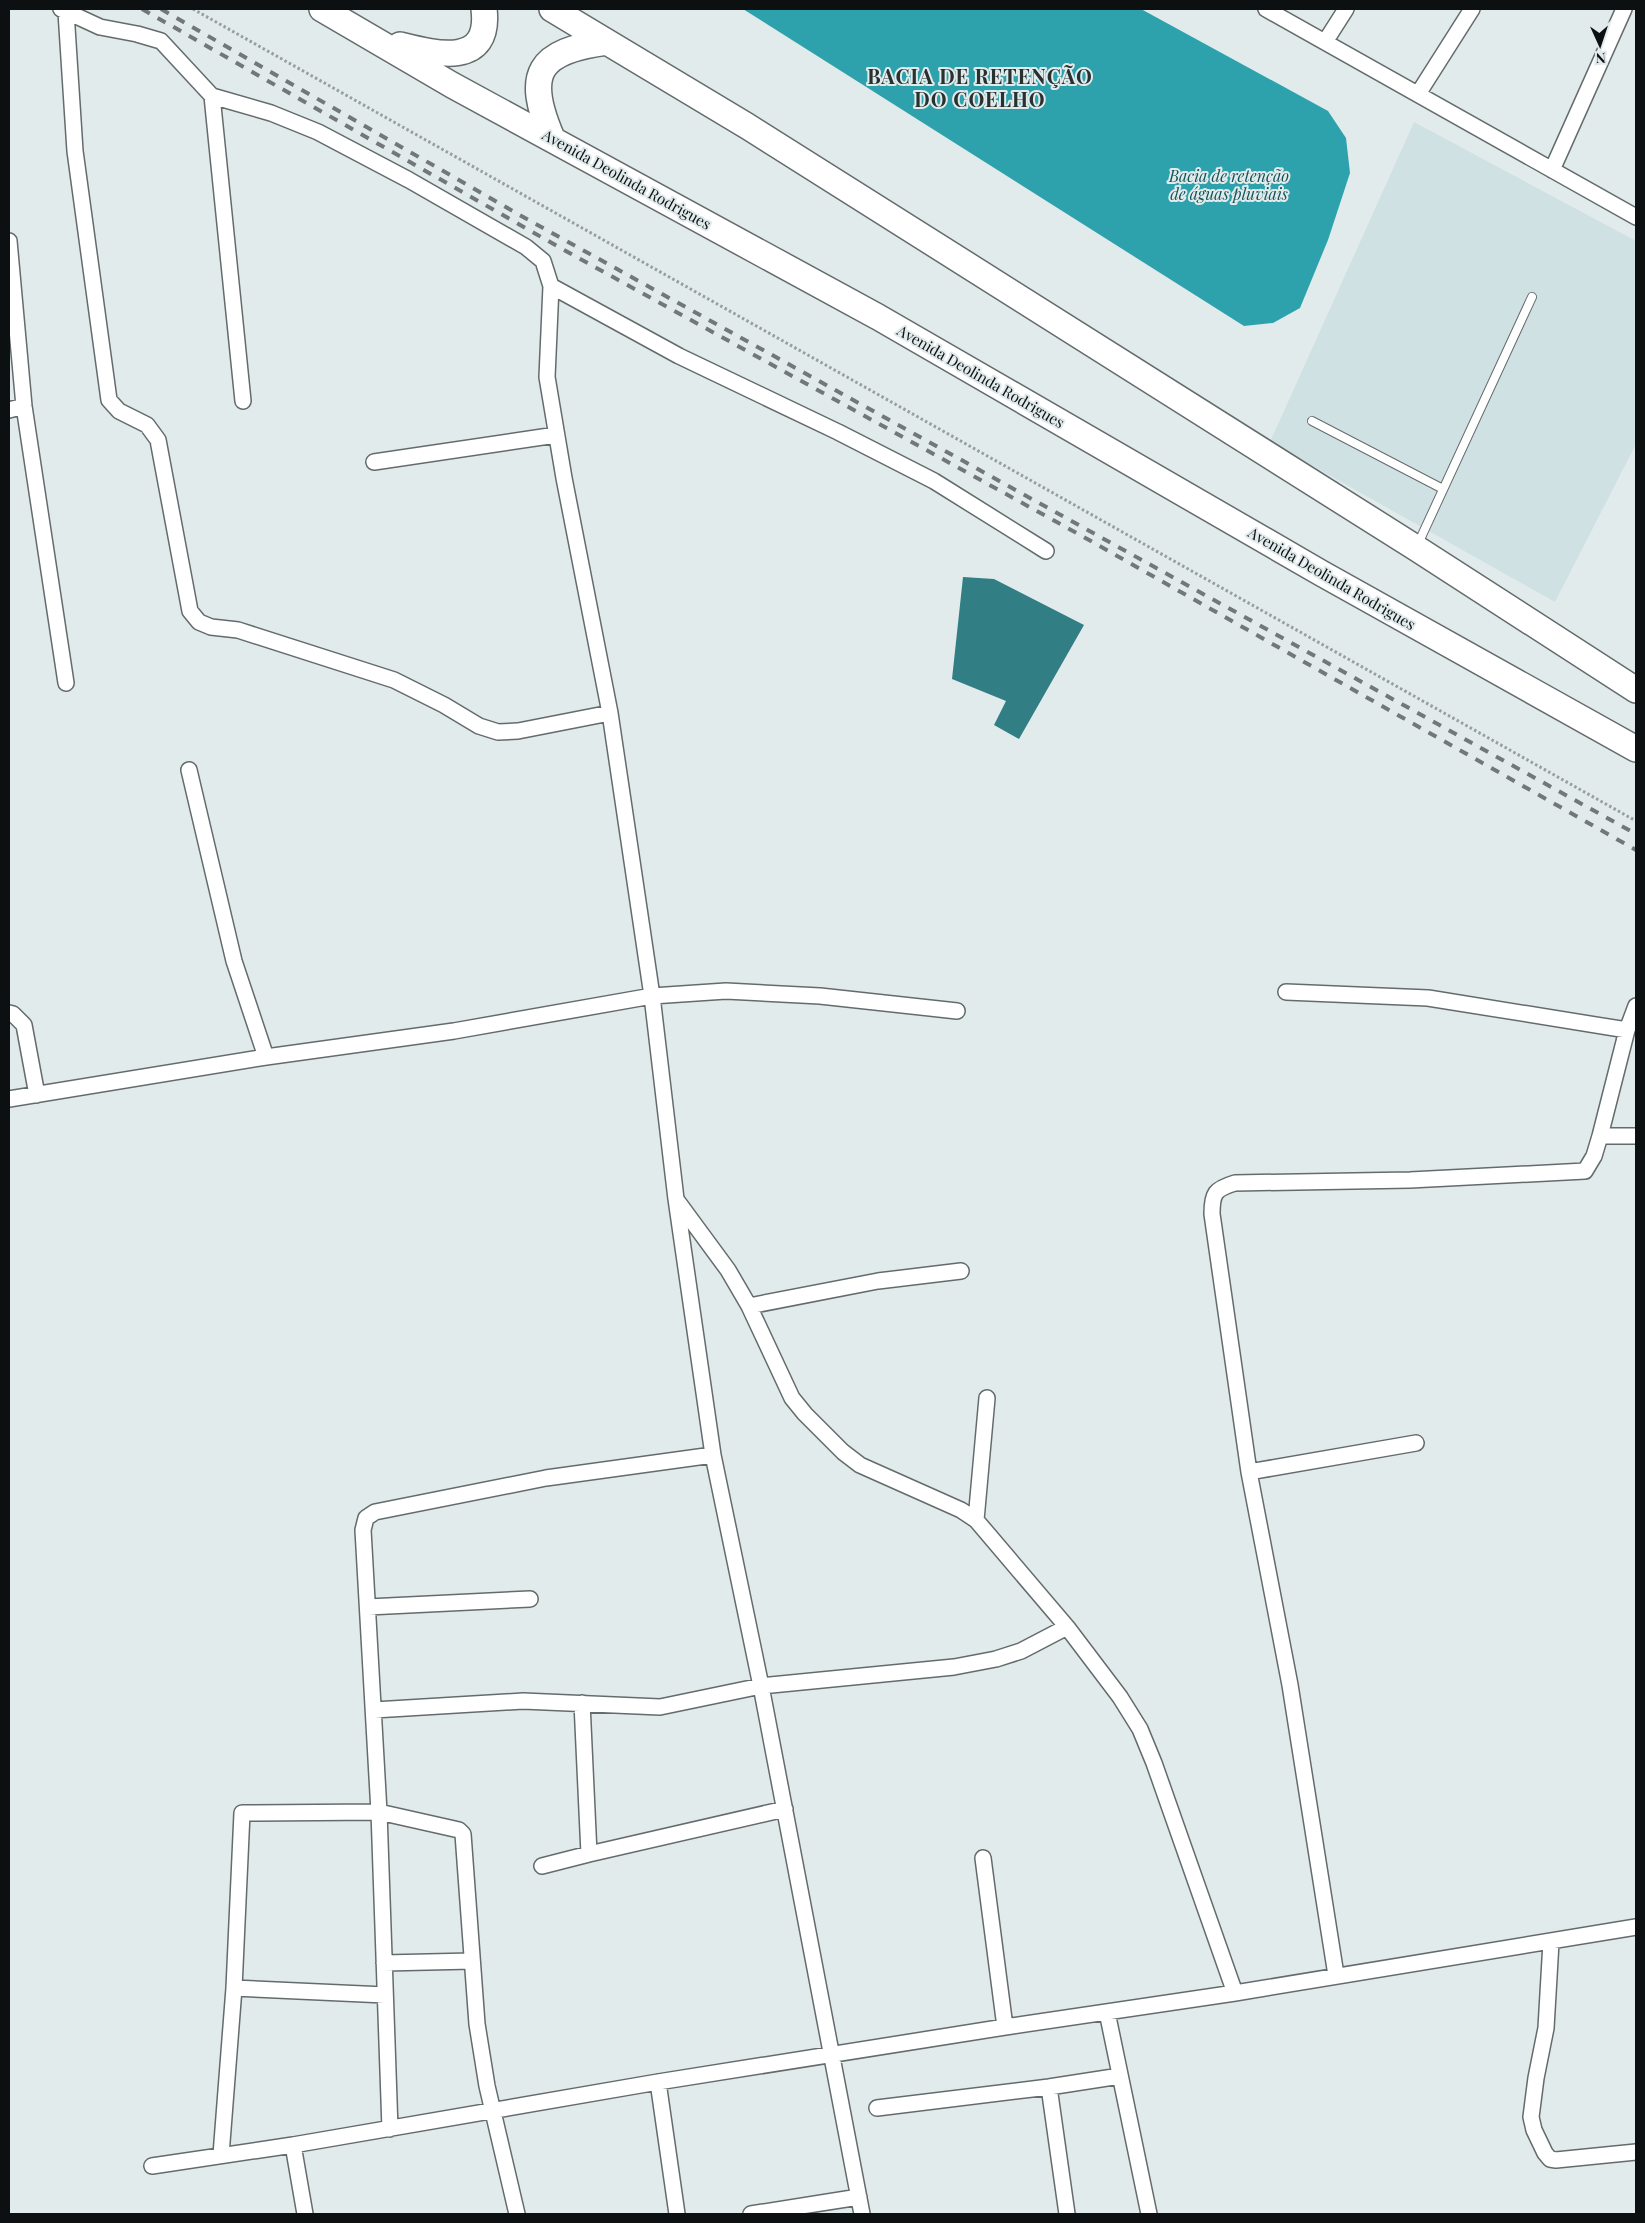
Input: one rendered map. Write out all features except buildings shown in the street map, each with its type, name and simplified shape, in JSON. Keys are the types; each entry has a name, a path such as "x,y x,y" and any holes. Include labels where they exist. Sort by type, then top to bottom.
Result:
{"highway":[{"name":"Avenida Deolinda Rodrigues","path":"322,9 452,85 878,316 1321,573 1636,750"},
{"path":"375,40 435,54 457,54 468,50 478,41 486,26 484,9"},
{"path":"552,9 747,126 1635,688"},
{"path":"552,138 539,100 538,84 544,69 553,57 565,50 582,45 607,42"}],"street":[{"path":"1266,9 1636,217"},
{"path":"1325,42 1346,9"},
{"path":"1418,94 1472,9"},
{"path":"1552,170 1624,9 1636,13"},
{"path":"610,713 518,731 498,732 479,726 444,705 394,680 238,630 211,627 199,622 190,611 158,440 147,425 119,411 108,400 75,150 64,10 100,27 138,34 161,41 212,96 271,113 318,132 409,180 526,247 543,260 551,286 547,377 556,436 610,713 652,996 676,1199 713,1455 785,1809 862,2214"},
{"path":"212,96 243,401"},
{"path":"9,242 24,406 66,683"},
{"path":"551,286 679,356 838,432 934,481 1046,551"},
{"path":"9,410 24,406"},
{"path":"374,462 556,436"},
{"path":"189,770 234,961 266,1056"},
{"path":"9,1099 266,1056 454,1031 652,996 726,990 820,996 956,1012"},
{"path":"1286,992 1428,998 1627,1030"},
{"path":"1336,1975 1290,1685 1249,1472 1212,1214 1214,1193 1222,1187 1235,1183 1401,1181 1585,1171 1590,1166 1600,1136 1627,1030 1636,1006"},
{"path":"9,1013 24,1025 37,1095"},
{"path":"1600,1136 1636,1136"},
{"path":"676,1199 728,1270 749,1306 792,1398 843,1452 860,1465 961,1510 976,1520 1067,1627 1120,1697 1140,1729 1154,1763 1235,1993"},
{"path":"749,1306 878,1281 961,1271"},
{"path":"976,1520 987,1398"},
{"path":"1249,1472 1416,1443"},
{"path":"390,2129 379,1812 363,1530 366,1518 375,1512 546,1478 713,1455"},
{"path":"368,1607 530,1599"},
{"path":"374,1710 522,1701 660,1707 760,1686 954,1666 996,1659 1021,1651 1067,1627"},
{"path":"582,1703 589,1854"},
{"path":"542,1866 785,1809"},
{"path":"221,2155 234,1988 242,1813 379,1812 459,1830 463,1834 477,2024 493,2110 517,2214"},
{"path":"983,1858 1005,2027"},
{"path":"152,2166 390,2129 658,2082 1235,1993 1636,1927"},
{"path":"1551,1942 1546,2028 1532,2118 1534,2130 1550,2159 1636,2152"},
{"path":"384,1963 472,1961"},
{"path":"234,1988 385,1995"},
{"path":"1107,2012 1149,2214"},
{"path":"877,2108 1049,2087 1120,2076"},
{"path":"658,2082 677,2214"},
{"path":"1049,2087 1067,2214"},
{"path":"293,2145 305,2214"},
{"path":"751,2214 859,2197"}],"lane":[{"path":"1416,548 1532,297"},
{"path":"1312,421 1443,489"}],"path":[{"path":"193,9 1636,821"}],"shaded area":[{"path":"1414,122 1636,241 1636,444 1555,602 1270,442"}],"water":[{"name":"Bacia de retenção de águas pluviais","path":"743,9 1141,9 1328,111 1346,138 1350,173 1328,240 1300,308 1273,323 1244,326"}],"railway":[{"path":"142,9 564,250 1082,536 1636,850"},
{"path":"161,9 525,218 1636,834"}],"district":[{"name":"BACIA DE RETENÇÃO DO COELHO","path":"980,86"}]}
